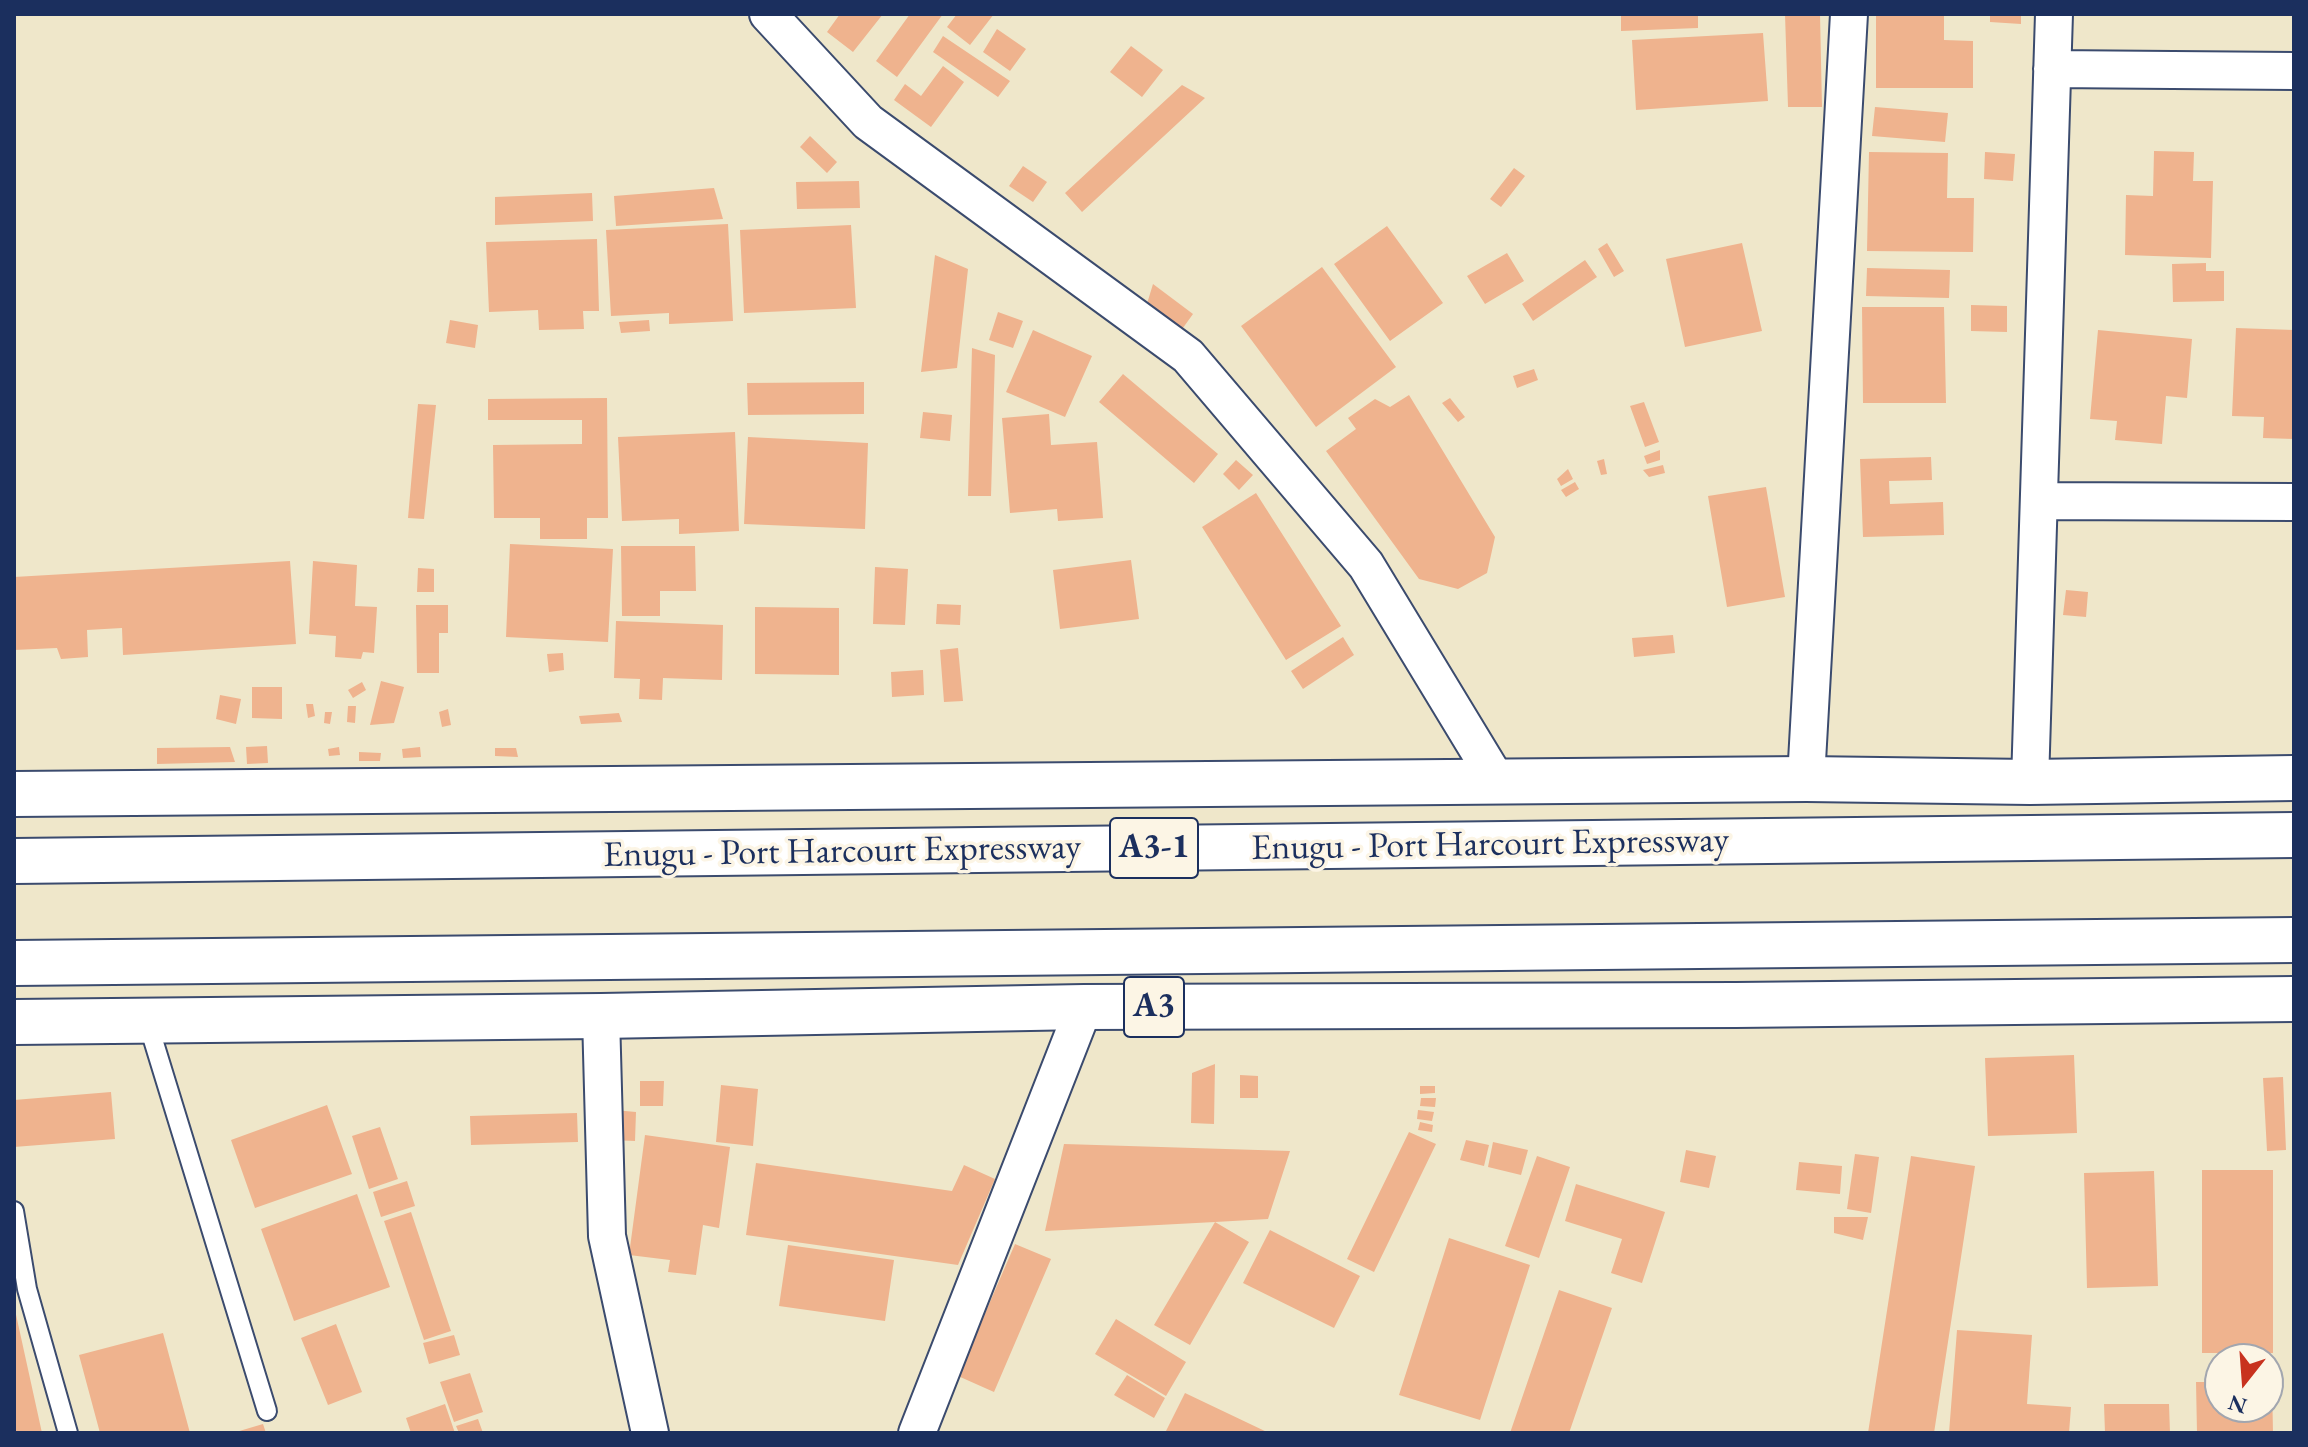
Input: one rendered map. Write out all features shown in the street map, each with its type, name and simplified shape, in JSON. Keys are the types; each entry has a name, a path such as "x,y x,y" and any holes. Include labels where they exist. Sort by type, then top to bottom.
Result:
{"main road":[{"name":"Enugu - Port Harcourt Expressway","path":"14,794 1497,781 1806,779 2030,782 2294,778"},
{"name":"Enugu - Port Harcourt Expressway","path":"14,861 2294,835"},
{"path":"14,963 2294,940"},
{"name":"A3","path":"14,1022 1084,1007 1752,1005 2294,999"}],"street":[{"path":"768,14 868,122 1188,356 1366,565 1497,781"},
{"path":"1806,779 1849,14"},
{"path":"2030,782 2054,14"},
{"path":"2052,69 2294,71"},
{"path":"2040,501 2294,502"},
{"path":"917,1433 1084,1007"},
{"path":"601,1016 607,1236 650,1433"}],"lane":[{"path":"147,1020 267,1411"},
{"path":"14,1211 27,1289 68,1433"}],"building":[{"path":"840,14 883,14 853,52 827,32"},
{"path":"910,14 943,14 897,77 876,61"},
{"path":"957,14 994,14 970,45 947,27"},
{"path":"1621,14 1698,14 1698,28 1621,31"},
{"path":"1785,14 1820,14 1822,107 1788,107"},
{"path":"1876,14 1944,14 1944,40 1973,41 1973,88 1876,88"},
{"path":"1990,14 2021,14 2021,24 1990,22"},
{"path":"997,29 1026,49 1010,71 983,52"},
{"path":"1763,33 1768,101 1636,110 1632,40"},
{"path":"943,36 1010,81 998,97 933,52"},
{"path":"1131,46 1163,70 1142,97 1110,72"},
{"path":"943,66 964,82 931,127 894,100 905,84 921,96"},
{"path":"1182,85 1205,98 1082,212 1065,193"},
{"path":"1875,107 1948,113 1945,142 1872,136"},
{"path":"810,136 837,162 827,173 800,147"},
{"path":"2154,151 2194,152 2193,181 2213,181 2211,258 2125,255 2126,195 2153,196"},
{"path":"1869,152 1948,153 1947,198 1974,198 1973,252 1867,251"},
{"path":"1985,152 2015,154 2013,181 1984,179"},
{"path":"1023,166 1047,182 1033,202 1009,186"},
{"path":"1514,168 1525,176 1501,207 1490,199"},
{"path":"859,181 860,208 797,209 796,182"},
{"path":"714,188 723,219 616,226 614,196"},
{"path":"592,193 593,221 495,225 495,197"},
{"path":"728,224 733,321 669,324 669,313 611,316 606,230"},
{"path":"851,225 856,308 744,313 740,230"},
{"path":"1387,226 1443,303 1390,341 1334,264"},
{"path":"597,239 599,311 583,311 584,329 539,330 538,310 489,312 486,242"},
{"path":"1607,243 1624,271 1614,277 1598,249"},
{"path":"1742,243 1762,331 1685,347 1666,259"},
{"path":"1507,253 1524,281 1485,304 1467,276"},
{"path":"935,255 968,269 957,368 921,372"},
{"path":"1585,260 1597,277 1533,321 1522,304"},
{"path":"2206,263 2206,271 2224,271 2224,301 2173,302 2172,264"},
{"path":"1322,267 1396,367 1316,427 1241,326"},
{"path":"1867,268 1950,270 1949,298 1866,296"},
{"path":"1153,284 1193,314 1180,332 1146,307"},
{"path":"1971,305 2007,306 2007,332 1971,331"},
{"path":"1862,307 1944,307 1946,403 1863,403"},
{"path":"998,312 1023,321 1013,348 989,340"},
{"path":"450,320 478,325 475,348 446,343"},
{"path":"649,320 650,331 621,333 619,322"},
{"path":"2236,328 2294,330 2294,439 2263,438 2264,417 2232,416"},
{"path":"1033,330 1092,356 1065,417 1006,392"},
{"path":"2098,330 2192,339 2187,398 2166,396 2162,444 2115,440 2117,421 2090,419"},
{"path":"972,348 995,355 991,496 968,496"},
{"path":"1534,369 1538,380 1517,388 1513,376"},
{"path":"1123,374 1218,454 1194,483 1099,402"},
{"path":"864,382 864,414 748,415 747,383"},
{"path":"1409,395 1495,537 1487,573 1458,589 1419,579 1326,451 1356,429 1348,418 1375,399 1390,407"},
{"path":"607,398 608,518 587,518 587,539 540,539 540,518 494,518 493,445 582,444 582,420 488,420 488,399"},
{"path":"1450,398 1465,417 1458,422 1442,403"},
{"path":"1644,402 1659,442 1645,447 1630,406"},
{"path":"418,404 436,405 424,519 408,518"},
{"path":"923,412 952,415 950,441 920,438"},
{"path":"1049,414 1051,445 1097,442 1103,518 1058,521 1057,509 1010,513 1002,418"},
{"path":"735,432 739,531 679,534 679,519 622,521 618,437"},
{"path":"748,437 868,443 865,529 744,524"},
{"path":"1660,450 1660,460 1647,464 1644,456"},
{"path":"1931,457 1932,480 1889,481 1890,504 1943,502 1944,535 1863,537 1860,459"},
{"path":"1604,459 1607,474 1601,475 1597,461"},
{"path":"1236,460 1253,475 1239,490 1223,474"},
{"path":"1663,465 1665,473 1649,477 1643,470"},
{"path":"1568,469 1573,479 1561,486 1557,479"},
{"path":"1575,482 1579,489 1566,497 1561,490"},
{"path":"1766,487 1785,597 1727,607 1708,496"},
{"path":"1256,493 1341,626 1286,660 1202,527"},
{"path":"510,544 613,549 608,642 506,637"},
{"path":"621,546 695,546 696,591 660,591 660,616 622,616"},
{"path":"1131,560 1139,619 1060,629 1053,570"},
{"path":"290,561 296,644 123,655 122,628 87,630 88,657 61,659 57,648 14,650 14,577"},
{"path":"313,561 357,565 355,606 377,607 374,653 363,652 361,659 335,657 336,636 309,634"},
{"path":"875,567 908,569 905,625 873,624"},
{"path":"418,568 434,569 434,592 417,592"},
{"path":"2066,590 2088,592 2086,617 2063,615"},
{"path":"937,604 961,605 960,625 936,624"},
{"path":"416,605 448,605 448,633 439,633 439,673 417,673"},
{"path":"755,607 839,608 839,675 755,674"},
{"path":"616,621 723,625 722,680 663,678 662,700 639,699 640,679 614,678"},
{"path":"1673,635 1675,653 1634,657 1632,638"},
{"path":"1343,637 1354,655 1303,689 1291,671"},
{"path":"958,648 963,701 944,702 940,650"},
{"path":"563,653 564,670 549,672 547,654"},
{"path":"923,670 924,695 892,697 891,672"},
{"path":"381,681 404,687 394,723 370,725"},
{"path":"362,682 366,690 353,698 348,690"},
{"path":"252,687 282,687 282,719 252,718"},
{"path":"220,695 241,699 236,724 216,719"},
{"path":"306,704 313,704 315,716 308,718"},
{"path":"348,706 356,706 355,723 347,722"},
{"path":"448,709 451,725 442,727 439,712"},
{"path":"325,712 332,712 330,724 324,723"},
{"path":"619,713 622,722 581,724 579,716"},
{"path":"267,746 268,763 247,764 246,747"},
{"path":"230,747 235,762 157,764 157,748"},
{"path":"339,747 340,755 329,756 328,749"},
{"path":"420,747 421,757 403,758 402,749"},
{"path":"495,748 516,748 518,757 495,756"},
{"path":"359,752 381,753 380,761 359,761"},
{"path":"2074,1055 2077,1133 1988,1136 1985,1058"},
{"path":"1215,1064 1214,1124 1191,1123 1192,1073"},
{"path":"1240,1075 1258,1076 1258,1098 1240,1098"},
{"path":"2283,1077 2286,1150 2267,1151 2263,1078"},
{"path":"640,1081 664,1081 663,1106 640,1106"},
{"path":"721,1085 758,1089 753,1146 716,1142"},
{"path":"1420,1086 1435,1086 1435,1093 1420,1094"},
{"path":"111,1092 115,1139 14,1147 14,1100"},
{"path":"1421,1098 1436,1098 1435,1107 1420,1106"},
{"path":"327,1105 352,1174 255,1208 231,1140"},
{"path":"614,1110 636,1112 635,1141 612,1140"},
{"path":"1418,1110 1434,1112 1432,1121 1417,1119"},
{"path":"577,1113 578,1142 471,1145 470,1116"},
{"path":"1420,1122 1433,1125 1432,1132 1418,1130"},
{"path":"380,1127 398,1179 369,1189 352,1136"},
{"path":"1409,1132 1436,1144 1374,1272 1347,1259"},
{"path":"645,1135 730,1147 719,1228 703,1225 696,1275 668,1272 670,1260 629,1255"},
{"path":"1466,1140 1489,1145 1484,1166 1460,1160"},
{"path":"1493,1142 1528,1150 1521,1175 1488,1167"},
{"path":"1064,1144 1290,1151 1268,1219 1045,1231"},
{"path":"1686,1150 1716,1156 1709,1188 1680,1182"},
{"path":"1855,1154 1879,1157 1871,1213 1847,1209"},
{"path":"1537,1156 1570,1167 1539,1258 1505,1246"},
{"path":"1911,1156 1975,1166 1934,1433 1868,1433"},
{"path":"1799,1162 1842,1166 1840,1194 1796,1190"},
{"path":"756,1163 952,1191 964,1165 995,1179 958,1265 746,1235"},
{"path":"2202,1170 2273,1170 2273,1343 2204,1343 2202,1353"},
{"path":"2154,1171 2158,1286 2087,1288 2084,1173"},
{"path":"407,1181 415,1206 381,1217 373,1192"},
{"path":"1576,1184 1665,1212 1642,1283 1611,1273 1622,1239 1565,1221"},
{"path":"357,1194 390,1287 294,1321 261,1229"},
{"path":"411,1212 451,1331 424,1340 384,1221"},
{"path":"1834,1217 1868,1217 1863,1240 1834,1233"},
{"path":"1215,1222 1249,1242 1190,1345 1154,1325"},
{"path":"1270,1230 1360,1276 1334,1328 1243,1283"},
{"path":"1449,1238 1530,1265 1480,1420 1399,1395"},
{"path":"1015,1244 1051,1259 994,1392 958,1376"},
{"path":"788,1245 894,1260 885,1321 779,1306"},
{"path":"1559,1290 1612,1308 1569,1433 1510,1433"},
{"path":"15,1310 42,1433 14,1433"},
{"path":"1116,1319 1186,1362 1166,1396 1095,1354"},
{"path":"336,1324 362,1392 328,1405 301,1338"},
{"path":"1957,1330 2032,1335 2027,1404 2071,1407 2069,1433 1949,1433"},
{"path":"163,1333 190,1433 100,1433 79,1355"},
{"path":"454,1335 460,1355 429,1364 423,1343"},
{"path":"470,1373 483,1412 454,1422 440,1382"},
{"path":"1127,1375 1165,1398 1154,1418 1114,1395"},
{"path":"2196,1382 2204,1382 2204,1423 2273,1423 2273,1433 2197,1433"},
{"path":"1185,1393 1269,1433 1165,1433"},
{"path":"445,1404 455,1433 411,1433 406,1418"},
{"path":"2104,1404 2169,1404 2170,1433 2105,1433"},
{"path":"478,1419 483,1433 459,1433 456,1426"},
{"path":"263,1424 266,1433 236,1432"}]}
